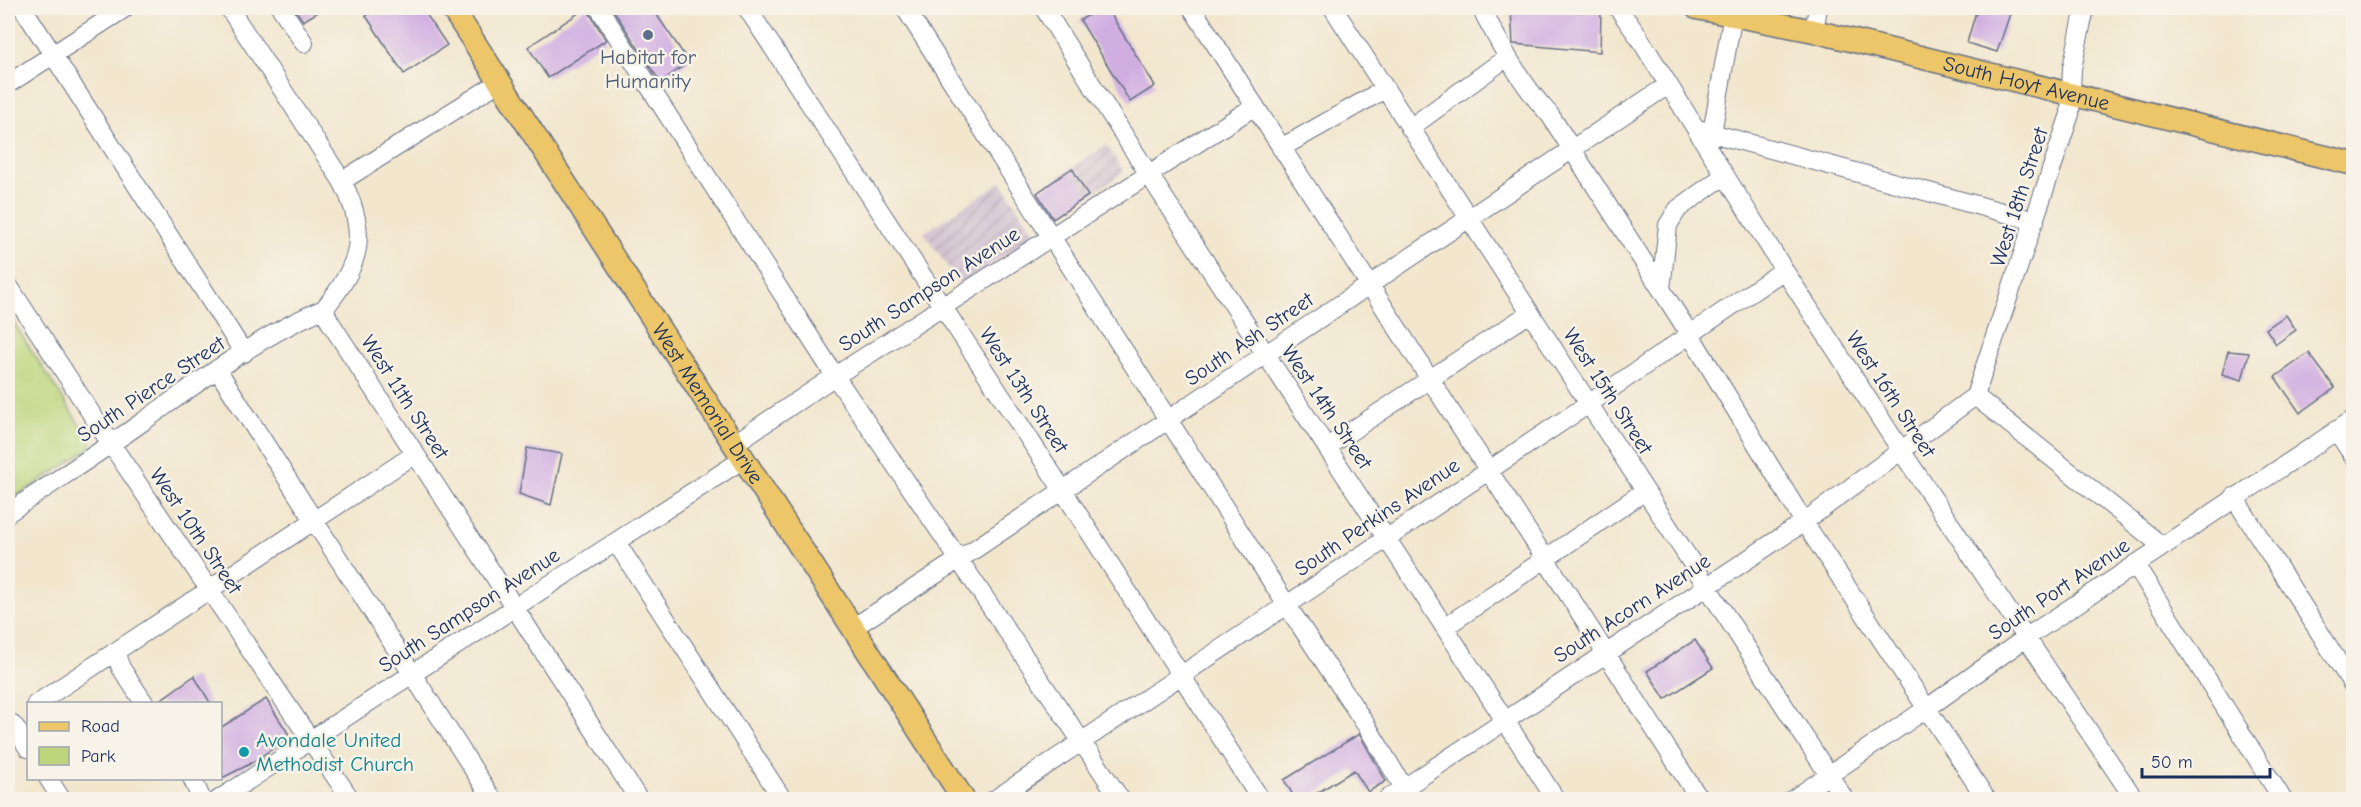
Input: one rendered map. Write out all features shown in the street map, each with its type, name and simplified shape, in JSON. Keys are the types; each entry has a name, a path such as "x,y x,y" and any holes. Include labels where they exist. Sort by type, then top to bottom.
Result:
{"main road":[{"name":"West Memorial Drive","path":"452,8 964,800"},
{"name":"South Hoyt Avenue","path":"1697,8 1733,11 2354,164"}],"street":[{"path":"23,8 244,353"},
{"path":"8,84 125,8"},
{"path":"229,8 342,181 353,204 357,221 358,246 351,271 340,291 324,309"},
{"path":"281,8 304,43"},
{"path":"599,8 836,376 1121,800"},
{"name":"West 13th Street","path":"747,8 1062,489 1261,800"},
{"path":"904,8 1368,728 1407,793"},
{"name":"West 14th Street","path":"1044,8 1265,355 1387,538 1556,800"},
{"path":"1192,8 1700,800"},
{"name":"West 15th Street","path":"1333,8 1845,800"},
{"path":"1481,8 1506,58 1550,115 1689,333 1803,522 1987,800"},
{"name":"West 16th Street","path":"1618,8 1668,85 1704,131 1725,175 1902,452 2135,800"},
{"path":"1814,31 1818,8"},
{"name":"West 18th Street","path":"1975,396 2070,114 2072,68 2085,8"},
{"path":"1733,11 1704,131 2035,222"},
{"path":"1410,128 1506,58"},
{"path":"342,181 501,81"},
{"name":"South Ash Street","path":"854,627 959,560 1668,85"},
{"path":"1281,148 1385,89"},
{"name":"South Sampson Avenue","path":"218,800 616,542 740,451 836,376 1255,106"},
{"path":"1661,289 1668,225 1678,209 1725,175"},
{"name":"South Perkins Avenue","path":"994,800 1487,469 1590,403 1784,270"},
{"name":"West 10th Street","path":"8,285 111,444 351,800"},
{"name":"South Pierce Street","path":"8,513 217,369 287,327 324,309"},
{"name":"West 11th Street","path":"324,309 330,322 639,800"},
{"path":"1327,447 1530,313"},
{"path":"217,369 493,800"},
{"path":"1975,396 2162,546"},
{"name":"South Acorn Avenue","path":"1386,800 1407,793 1504,719 1803,522 1902,452 1975,396"},
{"name":"South Port Avenue","path":"1792,800 1830,776 2027,637 2354,418"},
{"path":"2336,430 2354,458"},
{"path":"39,702 415,454"},
{"path":"1445,627 1645,492"},
{"path":"2234,497 2354,687"},
{"path":"616,542 783,800"},
{"path":"2135,564 2283,800"},
{"path":"115,652 121,668 144,702"},
{"path":"27,709 8,722 15,727 27,746"},
{"path":"49,780 62,800"},
{"path":"193,780 202,800"}],"shaded area":[{"path":"1106,145 1124,172 1088,196 1072,168"},
{"path":"1001,182 1035,234 961,285 924,233"}],"green space":[{"path":"8,314 91,442 89,449 8,502"}],"building":[{"path":"294,8 325,8 303,21"},
{"path":"378,8 422,8 447,45 404,74 366,16"},
{"path":"583,8 588,8 606,40 548,78 528,47"},
{"name":"Habitat for Humanity","path":"612,8 652,8 689,62 660,82"},
{"path":"1101,8 1107,8 1155,86 1130,102 1080,20"},
{"path":"1977,8 2012,8 1997,52 1967,43"},
{"path":"1511,10 1601,12 1600,52 1513,44"},
{"path":"1072,168 1088,196 1053,219 1037,193"},
{"path":"2286,315 2296,330 2276,344 2266,329"},
{"path":"2228,351 2249,353 2242,380 2222,374"},
{"path":"2309,353 2335,388 2300,413 2275,377"},
{"path":"527,448 562,454 551,505 519,494"},
{"path":"1695,640 1713,668 1665,699 1647,671"},
{"name":"Avondale United Methodist Church","path":"194,676 210,702 157,702"},
{"name":"Avondale United Methodist Church","path":"266,699 289,738 248,765 222,778 222,727"},
{"path":"1359,734 1386,781 1368,792 1354,770 1306,800 1296,800 1284,780"}],"place":[{"name":"Habitat for Humanity","path":"648,35"},
{"name":"Avondale United Methodist Church","path":"244,752"}]}
